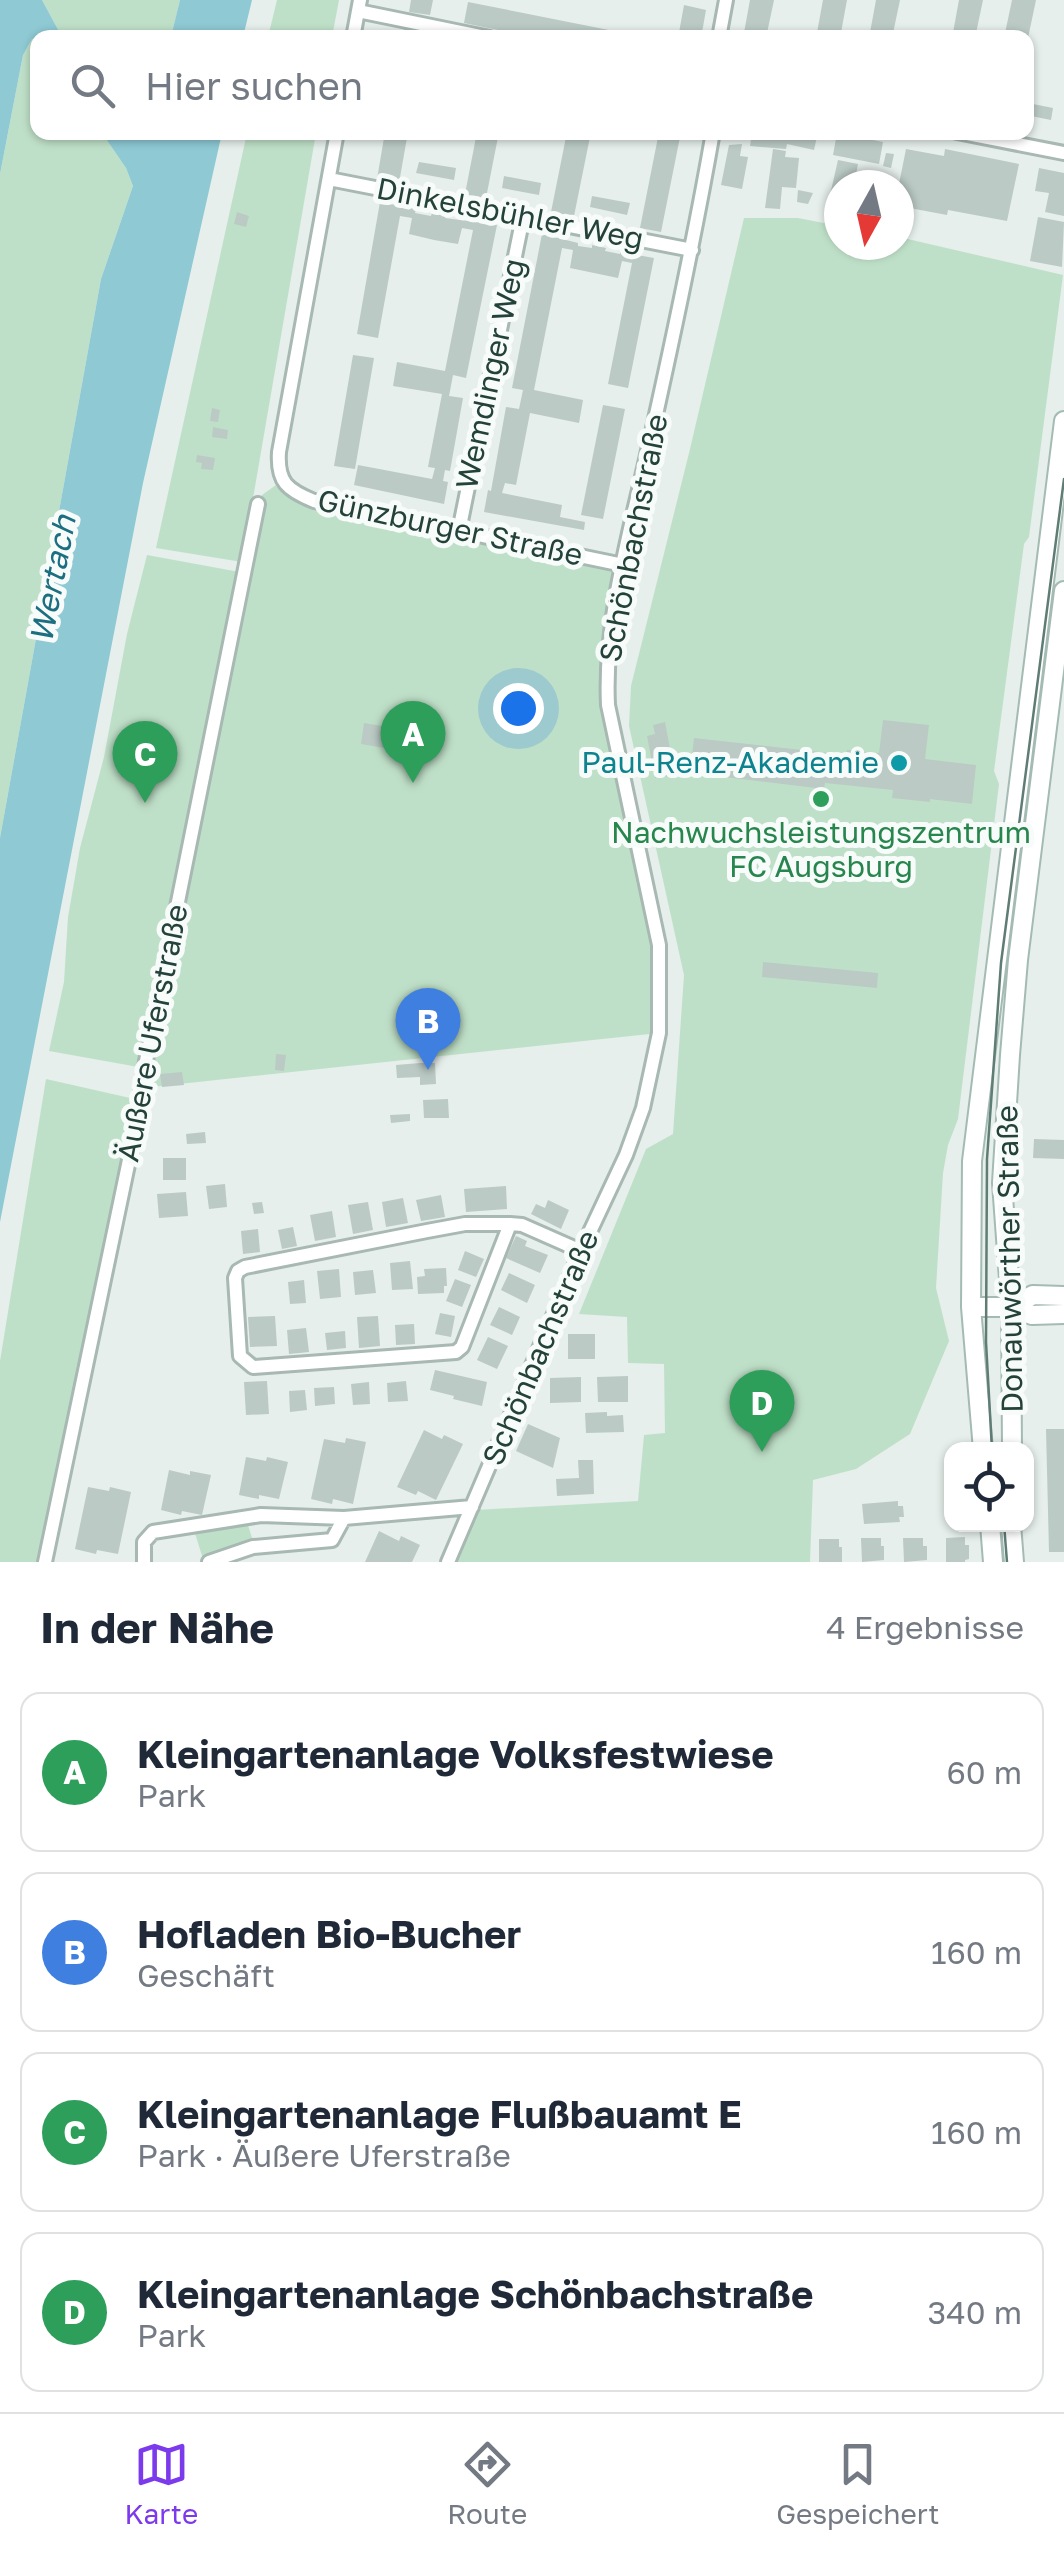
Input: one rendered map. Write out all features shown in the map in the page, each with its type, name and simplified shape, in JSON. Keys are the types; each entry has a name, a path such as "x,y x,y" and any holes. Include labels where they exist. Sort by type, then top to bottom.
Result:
{"main road":[{"name":"Donauwörther Straße","path":"982,1442 971,1307 972,1161 1064,422"},
{"name":"Donauwörther Straße","path":"1012,1442 1011,1307 1002,1183 1018,960 1064,592"},
{"path":"1011,1307 1033,1295 1064,1296"},
{"path":"971,1307 1011,1307 1032,1315 1064,1314"},
{"path":"991,1532 993,1562"},
{"path":"1012,1532 1014,1562"}],"street":[{"path":"720,30 726,0"},
{"path":"354,30 359,5 458,30"},
{"path":"329,179 336,140"},
{"name":"Schönbachstraße","path":"448,1562 626,1155 643,1108 658,1033 660,945 608,704 607,681 623,564 692,250 712,140"},
{"path":"998,140 1064,153"},
{"name":"Dinkelsbühler Weg","path":"329,179 692,250"},
{"name":"Günzburger Straße","path":"329,179 279,452 278,467 287,488 314,501 623,564"},
{"name":"Wemdinger Weg","path":"459,531 524,217"},
{"name":"Äußere Uferstraße","path":"45,1562 258,504"},
{"path":"510,1224 462,1347 456,1352 254,1366 240,1356 234,1278 245,1267 465,1224 510,1224 522,1225 581,1251"},
{"path":"144,1562 144,1542 153,1532 261,1515 344,1518 472,1507"},
{"path":"209,1562 253,1547 332,1540 344,1518"}],"green space":[{"path":"42,0 180,0 173,30 58,30"},
{"path":"277,0 339,0 333,30 270,30"},
{"path":"30,43 30,140 107,140 133,186 101,279 0,838 0,174 23,55"},
{"path":"245,140 315,140 242,562 156,548"},
{"name":"Nachwuchsleistungszentrum FC Augsburg","path":"744,218 798,218 824,223 824,260 914,260 914,240 1063,275 994,771 999,784 958,1119 943,1173 936,1288 949,1341 910,1434 856,1469 813,1480 810,1562 449,1562 475,1510 638,1501 644,1435 665,1433 664,1364 628,1363 627,1317 579,1314 646,1149 673,1134 684,975 629,726 631,686"},
{"path":"283,480 296,494 623,565 607,681 659,945 659,1033 142,1088 144,1068 49,1051 64,982 68,917 80,848 104,757 127,634 147,555 245,573 258,504 262,495"},
{"path":"46,1079 139,1100 45,1562 0,1562 0,1361"},
{"path":"247,1522 254,1544 203,1559 194,1530"}],"water":[{"path":"0,0 42,0 58,30 30,30 0,174"},
{"path":"180,0 252,0 245,30 173,30"},
{"name":"Wertach","path":"107,140 220,140 143,483 0,1222 0,838 101,279 133,186"}],"building":[{"path":"411,0 433,0 430,15 409,12"},
{"path":"750,0 774,0 768,30 744,30"},
{"path":"823,0 847,0 841,30 817,30"},
{"path":"876,0 900,0 894,30 870,30"},
{"path":"959,0 983,0 977,30 953,30"},
{"path":"1012,0 1036,0 1030,30 1006,30"},
{"path":"468,2 609,30 498,30 464,23"},
{"path":"684,5 706,10 702,30 679,30"},
{"path":"1034,104 1053,108 1051,120 1034,117"},
{"path":"384,140 407,140 399,183 377,179"},
{"path":"475,140 497,140 486,198 465,194"},
{"path":"565,140 589,140 574,216 551,212"},
{"path":"657,140 679,140 661,232 640,228"},
{"path":"751,140 816,140 814,150 787,144 786,149 750,146"},
{"path":"836,140 883,142 879,164 833,155"},
{"path":"742,144 740,156 748,157 742,189 721,185 729,145"},
{"path":"773,149 786,151 785,157 799,158 796,188 782,187 780,209 765,208"},
{"path":"906,149 944,156 945,149 1019,164 1007,221 948,210 947,215 914,209 914,170 902,170"},
{"path":"886,153 894,154 891,168 883,166"},
{"path":"838,160 858,164 857,170 836,170"},
{"path":"419,162 456,168 454,180 416,173"},
{"path":"1039,168 1064,173 1064,216 1045,212 1049,193 1035,191"},
{"path":"504,176 541,183 539,195 502,188"},
{"path":"798,190 813,193 808,204 797,202"},
{"path":"592,196 630,203 627,215 590,207"},
{"path":"380,202 416,209 415,213 431,216 432,212 446,215 445,218 497,225 466,378 453,375 449,396 463,398 450,471 445,470 443,481 448,482 444,504 354,485 358,465 432,479 435,468 428,467 442,394 393,386 397,362 445,371 473,230 462,228 458,244 434,240 409,234 412,218 400,216 378,338 357,334"},
{"path":"237,212 249,216 246,227 234,224"},
{"path":"1038,217 1064,222 1062,267 1030,261"},
{"path":"542,234 578,246 592,245 606,248 605,251 654,258 628,388 608,384 632,263 622,261 618,278 570,268 573,250 562,248 534,390 583,400 579,423 530,413 516,485 505,483 502,493 562,505 560,517 585,522 584,530 484,512 506,407 519,409 523,390 512,388"},
{"path":"353,355 374,358 355,469 334,466"},
{"path":"603,405 625,409 603,519 581,515"},
{"path":"212,408 220,410 218,422 210,421"},
{"path":"213,427 228,430 227,439 212,437"},
{"path":"197,455 215,458 213,470 201,469"},
{"path":"883,720 929,725 925,759 976,765 972,804 892,798 893,790 825,783 824,789 690,773 694,738 828,753 828,757 846,759 847,750 879,753"},
{"path":"665,722 675,775 655,778 647,736 655,734 653,725"},
{"path":"364,723 418,732 414,753 361,744"},
{"path":"763,962 878,973 877,988 762,977"},
{"path":"276,1054 286,1055 284,1071 275,1070"},
{"path":"435,1063 436,1084 420,1085 420,1077 397,1078 396,1065"},
{"path":"182,1072 184,1085 162,1087 160,1074"},
{"path":"448,1099 449,1118 424,1118 423,1100"},
{"path":"410,1114 410,1121 391,1123 390,1115"},
{"path":"205,1132 206,1143 187,1144 186,1134"},
{"path":"1034,1139 1064,1140 1064,1159 1033,1158"},
{"path":"163,1158 186,1158 186,1180 163,1180"},
{"path":"225,1184 227,1207 209,1209 206,1186"},
{"path":"506,1186 507,1209 466,1212 464,1189"},
{"path":"186,1192 188,1216 159,1218 157,1194"},
{"path":"441,1195 445,1217 421,1221 416,1200"},
{"path":"403,1198 408,1223 386,1227 382,1202"},
{"path":"548,1200 569,1210 561,1229 531,1214 536,1204 545,1208"},
{"path":"262,1202 264,1213 254,1214 252,1203"},
{"path":"368,1202 373,1230 353,1234 348,1205"},
{"path":"332,1211 336,1237 315,1241 310,1215"},
{"path":"293,1227 297,1246 282,1249 278,1230"},
{"path":"258,1229 260,1252 243,1254 241,1231"},
{"path":"516,1236 527,1241 525,1246 548,1255 540,1273 506,1258"},
{"path":"465,1251 484,1259 476,1277 458,1270"},
{"path":"410,1261 413,1289 392,1290 390,1263"},
{"path":"446,1268 444,1293 418,1294 417,1277 425,1276 424,1269"},
{"path":"339,1269 341,1297 320,1299 317,1271"},
{"path":"373,1270 376,1293 355,1295 353,1272"},
{"path":"509,1273 535,1285 527,1303 501,1290"},
{"path":"455,1279 471,1285 462,1307 446,1301"},
{"path":"304,1280 306,1303 290,1304 288,1282"},
{"path":"499,1307 520,1317 512,1335 490,1325"},
{"path":"440,1313 455,1316 451,1337 435,1334"},
{"path":"275,1316 277,1346 250,1347 248,1317"},
{"path":"378,1316 380,1346 359,1348 357,1317"},
{"path":"414,1324 415,1344 396,1345 395,1325"},
{"path":"306,1328 309,1352 289,1354 287,1330"},
{"path":"345,1331 346,1348 327,1350 325,1333"},
{"path":"568,1334 595,1334 595,1359 568,1359"},
{"path":"488,1337 508,1346 497,1369 477,1360"},
{"path":"435,1370 487,1382 482,1406 430,1390"},
{"path":"628,1376 628,1402 598,1402 597,1377"},
{"path":"581,1377 581,1402 550,1403 550,1378"},
{"path":"267,1381 269,1414 246,1415 244,1382"},
{"path":"406,1381 408,1401 388,1402 387,1383"},
{"path":"369,1382 370,1404 353,1405 351,1384"},
{"path":"334,1387 335,1404 315,1406 314,1388"},
{"path":"305,1390 307,1410 290,1412 289,1391"},
{"path":"607,1412 607,1416 623,1415 624,1432 586,1433 585,1413"},
{"path":"528,1424 560,1438 553,1468 516,1451"},
{"path":"1046,1429 1064,1429 1064,1552 1049,1552"},
{"path":"424,1430 463,1444 436,1500 397,1487"},
{"path":"346,1438 366,1442 353,1504 311,1499 324,1439 345,1443"},
{"path":"246,1457 288,1462 279,1499 239,1495"},
{"path":"578,1460 593,1460 594,1494 557,1496 556,1479 579,1478"},
{"path":"169,1470 211,1475 202,1515 161,1510"},
{"path":"88,1487 131,1492 118,1554 75,1549"},
{"path":"898,1501 898,1506 903,1506 904,1517 899,1517 900,1522 864,1524 862,1504"},
{"path":"379,1531 399,1541 401,1536 420,1545 412,1562 365,1562"},
{"path":"965,1537 969,1559 946,1562 946,1538"},
{"path":"861,1538 881,1538 884,1560 862,1562"},
{"path":"903,1538 923,1538 927,1560 904,1562"},
{"path":"819,1539 839,1539 842,1562 819,1562"}],"tram line":[{"path":"992,1442 986,1342 987,1159 1001,963 1064,479"},
{"path":"1005,1532 1007,1562"}],"place":[{"name":"Paul-Renz-Akademie","path":"899,763"},
{"name":"Kleingartenanlage Volksfestwiese","path":"413,783"},
{"name":"Nachwuchsleistungszentrum FC Augsburg","path":"821,799"},
{"name":"Kleingartenanlage Flußbauamt E","path":"145,803"},
{"name":"Hofladen Bio-Bucher","path":"428,1070"},
{"name":"Kleingartenanlage Schönbachstraße","path":"762,1452"}]}
